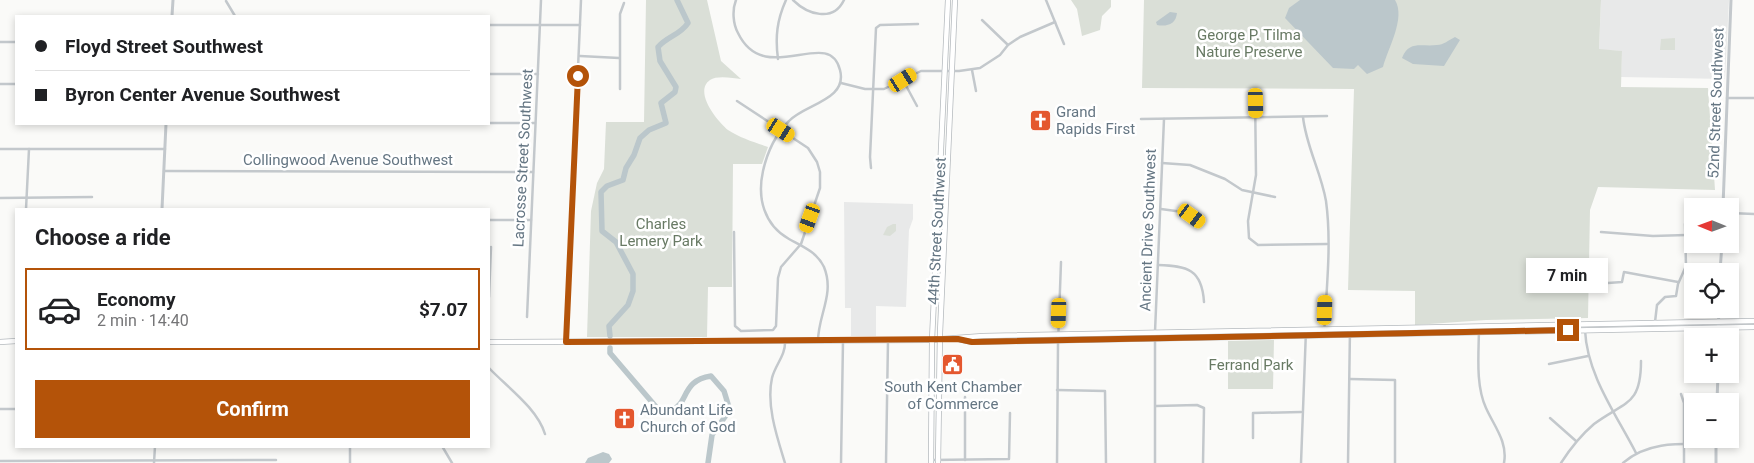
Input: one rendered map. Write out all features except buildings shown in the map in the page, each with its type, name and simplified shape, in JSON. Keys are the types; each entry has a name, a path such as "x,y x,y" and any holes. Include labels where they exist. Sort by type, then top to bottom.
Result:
{"main road":[{"name":"44th Street Southwest","path":"931,461 932,340 948,0"},
{"name":"44th Street Southwest","path":"938,461 939,340 954,0"},
{"path":"941,147 948,156"},
{"path":"490,342 939,340 970,336 1754,321"},
{"path":"1718,328 1754,327"},
{"path":"958,339 972,342 1058,341 1684,329"},
{"path":"0,342 15,342"}],"street":[{"path":"172,15 173,0"},
{"name":"Lacrosse Street Southwest","path":"527,317 541,0"},
{"path":"566,342 582,0"},
{"path":"736,0 734,22 745,45 753,52 766,58 778,59 808,53 824,53 838,64 841,83 831,97 801,110 781,130 772,145 763,171 761,199 768,220 777,232 801,244 823,265 827,278 828,298 819,323 818,341"},
{"path":"778,59 776,34 778,18 786,0"},
{"path":"793,0 811,13 821,14 837,10 844,0"},
{"path":"1046,0 1064,44"},
{"name":"52nd Street Southwest","path":"1723,198 1730,0"},
{"path":"226,1 234,15"},
{"path":"620,89 620,14 624,2"},
{"path":"982,20 1008,45"},
{"path":"841,83 873,89 891,87 922,71 972,70 990,63 1008,45 1026,33 1055,22"},
{"path":"871,168 876,28 880,25 918,24"},
{"path":"490,26 580,25"},
{"path":"0,42 15,42"},
{"path":"580,56 619,58"},
{"path":"972,70 976,91"},
{"path":"490,74 538,74"},
{"path":"903,80 917,106"},
{"path":"0,84 15,84"},
{"path":"1255,92 1256,175 1247,232 1251,242 1268,246 1327,244"},
{"path":"1727,98 1754,98"},
{"path":"734,232 735,326 741,330 773,330 776,326 777,287 781,267 801,244 818,194 820,172 817,162 808,148 737,102"},
{"path":"1141,119 1327,116"},
{"path":"1303,117 1306,139 1324,188 1328,219 1324,336"},
{"name":"Ancient Drive Southwest","path":"1155,463 1155,332 1164,119"},
{"path":"490,123 535,123"},
{"path":"162,208 166,125"},
{"path":"0,149 165,149"},
{"path":"26,208 29,149"},
{"path":"1162,163 1190,165 1225,179 1242,190 1275,197"},
{"name":"Collingwood Avenue Southwest","path":"164,172 533,172"},
{"path":"0,198 92,197"},
{"path":"1160,208 1184,212 1201,222"},
{"path":"1739,213 1754,214"},
{"path":"490,220 531,220"},
{"path":"1601,232 1654,236 1684,235"},
{"path":"490,272 491,248"},
{"path":"1656,322 1657,305 1665,297 1676,296 1678,282 1686,266 1686,253"},
{"path":"1057,463 1058,334 1061,262"},
{"path":"1158,265 1181,267 1192,272 1201,285 1204,302"},
{"path":"1594,284 1621,282 1624,272 1678,282"},
{"path":"1718,318 1718,328"},
{"path":"1585,324 1588,356 1598,384 1636,453"},
{"path":"1479,326 1481,393 1486,409 1501,436 1505,453 1504,463"},
{"path":"1348,463 1350,329"},
{"path":"1301,463 1301,412 1306,330"},
{"path":"886,463 888,340"},
{"path":"785,463 770,396 773,376 783,355 786,341"},
{"path":"841,463 843,341"},
{"path":"1549,364 1588,356"},
{"path":"1561,463 1576,442 1594,424 1632,399 1641,379 1641,361"},
{"path":"490,369 530,409 543,427 545,434"},
{"path":"1349,379 1395,380 1395,463"},
{"path":"1057,390 1105,391 1106,463"},
{"path":"1681,394 1684,403"},
{"path":"965,397 965,460"},
{"path":"1156,406 1197,405 1204,408 1204,463"},
{"path":"0,409 15,409"},
{"path":"1253,438 1253,413 1301,412"},
{"path":"931,461 1009,459 1010,413"},
{"path":"1550,418 1576,442"},
{"path":"1623,463 1636,453 1655,446 1684,444"},
{"path":"154,462 155,448"},
{"path":"350,448 350,463"},
{"path":"443,448 452,463"},
{"path":"1684,463 1685,448"},
{"path":"1716,448 1716,463"},
{"path":"0,461 154,462 276,460"}],"shaded area":[{"path":"1300,0 1395,0 1398,7 1397,24 1383,67 1367,74 1358,65 1354,69 1333,68 1285,18 1289,8"},
{"path":"1601,0 1729,0 1725,79 1621,77 1622,51 1599,50"},
{"path":"1170,12 1177,13 1173,22 1164,26 1157,25 1156,22"},
{"path":"1455,37 1460,40 1444,66 1413,64 1402,58 1405,52 1412,47 1439,45"},
{"path":"844,202 913,204 913,219 909,230 906,307 876,306 876,336 851,336 851,308 845,308"},
{"path":"603,452 609,454 612,459 609,463 585,463 588,458"}],"green space":[{"name":"Charles Lemery Park","path":"646,0 707,0 721,61 741,79 713,78 705,85 706,99 713,114 728,130 742,138 768,147 762,164 733,164 732,287 708,287 707,337 587,337 591,211 597,183 604,169 606,122 644,122"},
{"path":"1071,0 1111,0 1111,7 1102,16 1100,30 1082,36 1077,9"},
{"name":"George P. Tilma Nature Preserve","path":"1144,0 1601,0 1599,49 1622,51 1621,87 1708,88 1715,190 1598,187 1590,210 1588,318 1486,320 1415,325 1415,291 1348,290 1354,89 1142,88"},
{"path":"1675,38 1675,50 1660,50 1661,39"},
{"path":"896,224 896,231 890,236 883,235 887,227"},
{"name":"Ferrand Park","path":"1274,340 1273,389 1228,389 1228,341"}],"waterway":[{"path":"610,336 609,326 628,305 633,291 633,274 616,242 602,231 601,192 607,186 623,180 626,168 634,155 640,138 649,130 666,123 661,103 675,92 676,87 660,61 658,47 688,23 677,0"},
{"path":"610,348 610,353 657,408 673,409 678,406 690,387 702,378 711,376 724,391 728,404 727,414 712,435 708,463"}],"place":[{"name":"Grand Rapids First","path":"1040,121"},
{"name":"South Kent Chamber of Commerce","path":"953,364"},
{"name":"Abundant Life Church of God","path":"624,419"}],"route":[{"path":"578,76 566,342 958,339 972,342 1568,330"}]}
